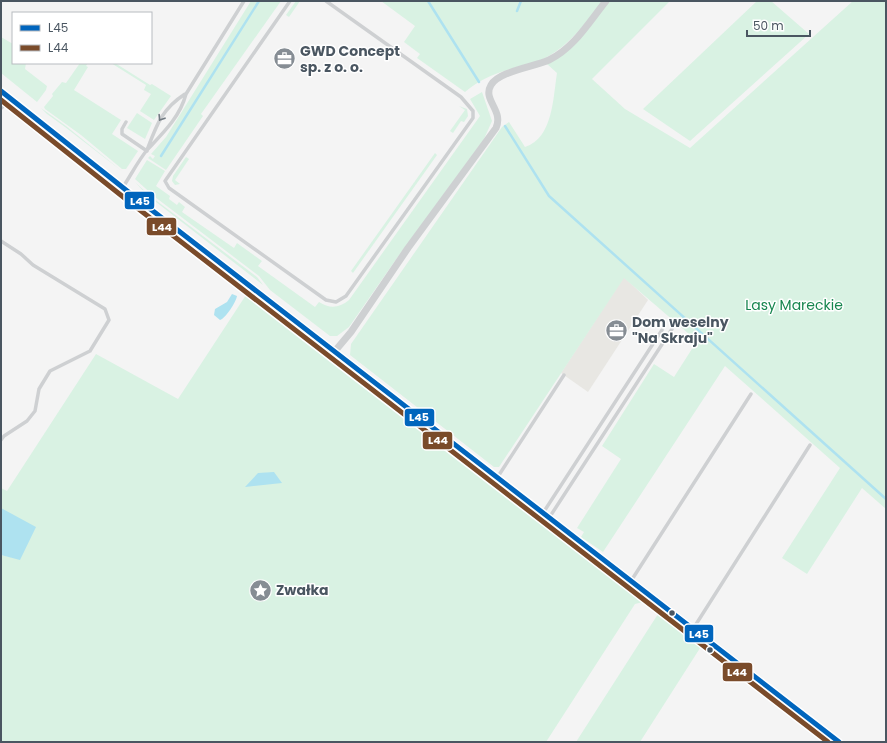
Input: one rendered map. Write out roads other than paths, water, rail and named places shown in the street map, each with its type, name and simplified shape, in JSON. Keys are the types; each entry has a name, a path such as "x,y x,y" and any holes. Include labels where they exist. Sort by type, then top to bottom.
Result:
{"street":[{"path":"335,351 351,332 408,248 496,128 498,117 489,95 491,84 499,77 539,64 556,56 582,33 606,1"},
{"path":"1,91 122,187 839,742"},
{"path":"1,106 7,96"}],"lane":[{"path":"122,187 147,151 164,134 183,104 186,94 244,1"},
{"path":"290,1 169,173 166,181 169,188 250,246 326,300 336,302 341,300 351,289 473,118 473,111 461,97 326,1"},
{"path":"147,151 156,126 163,114 171,103 186,94"},
{"path":"126,122 122,129 122,134 147,151"},
{"path":"1,241 21,254 33,265 105,309 109,320 90,351 50,371 39,389 34,411 27,421 4,436 1,440"},
{"path":"546,515 672,329"},
{"path":"546,515 662,330"},
{"path":"497,478 564,376"},
{"path":"631,581 751,394"},
{"path":"693,629 810,446"}],"water":[{"path":"232,294 237,296 235,302 228,313 220,320 214,315 215,309 227,302"},
{"path":"274,472 282,483 245,487 258,473"},
{"path":"1,508 36,527 20,560 1,555"}],"waterway":[{"path":"161,156 259,1"},
{"path":"428,1 479,82"},
{"path":"517,11 521,1"},
{"path":"505,126 549,196 886,499"}],"place":[{"name":"GWD Concept sp. z o. o.","path":"284,59"},
{"name":"Dom weselny \"Na Skraju\"","path":"616,330"},
{"name":"Zwałka","path":"261,590"}],"park label":[{"name":"Lasy Mareckie","path":"794,305"}]}
